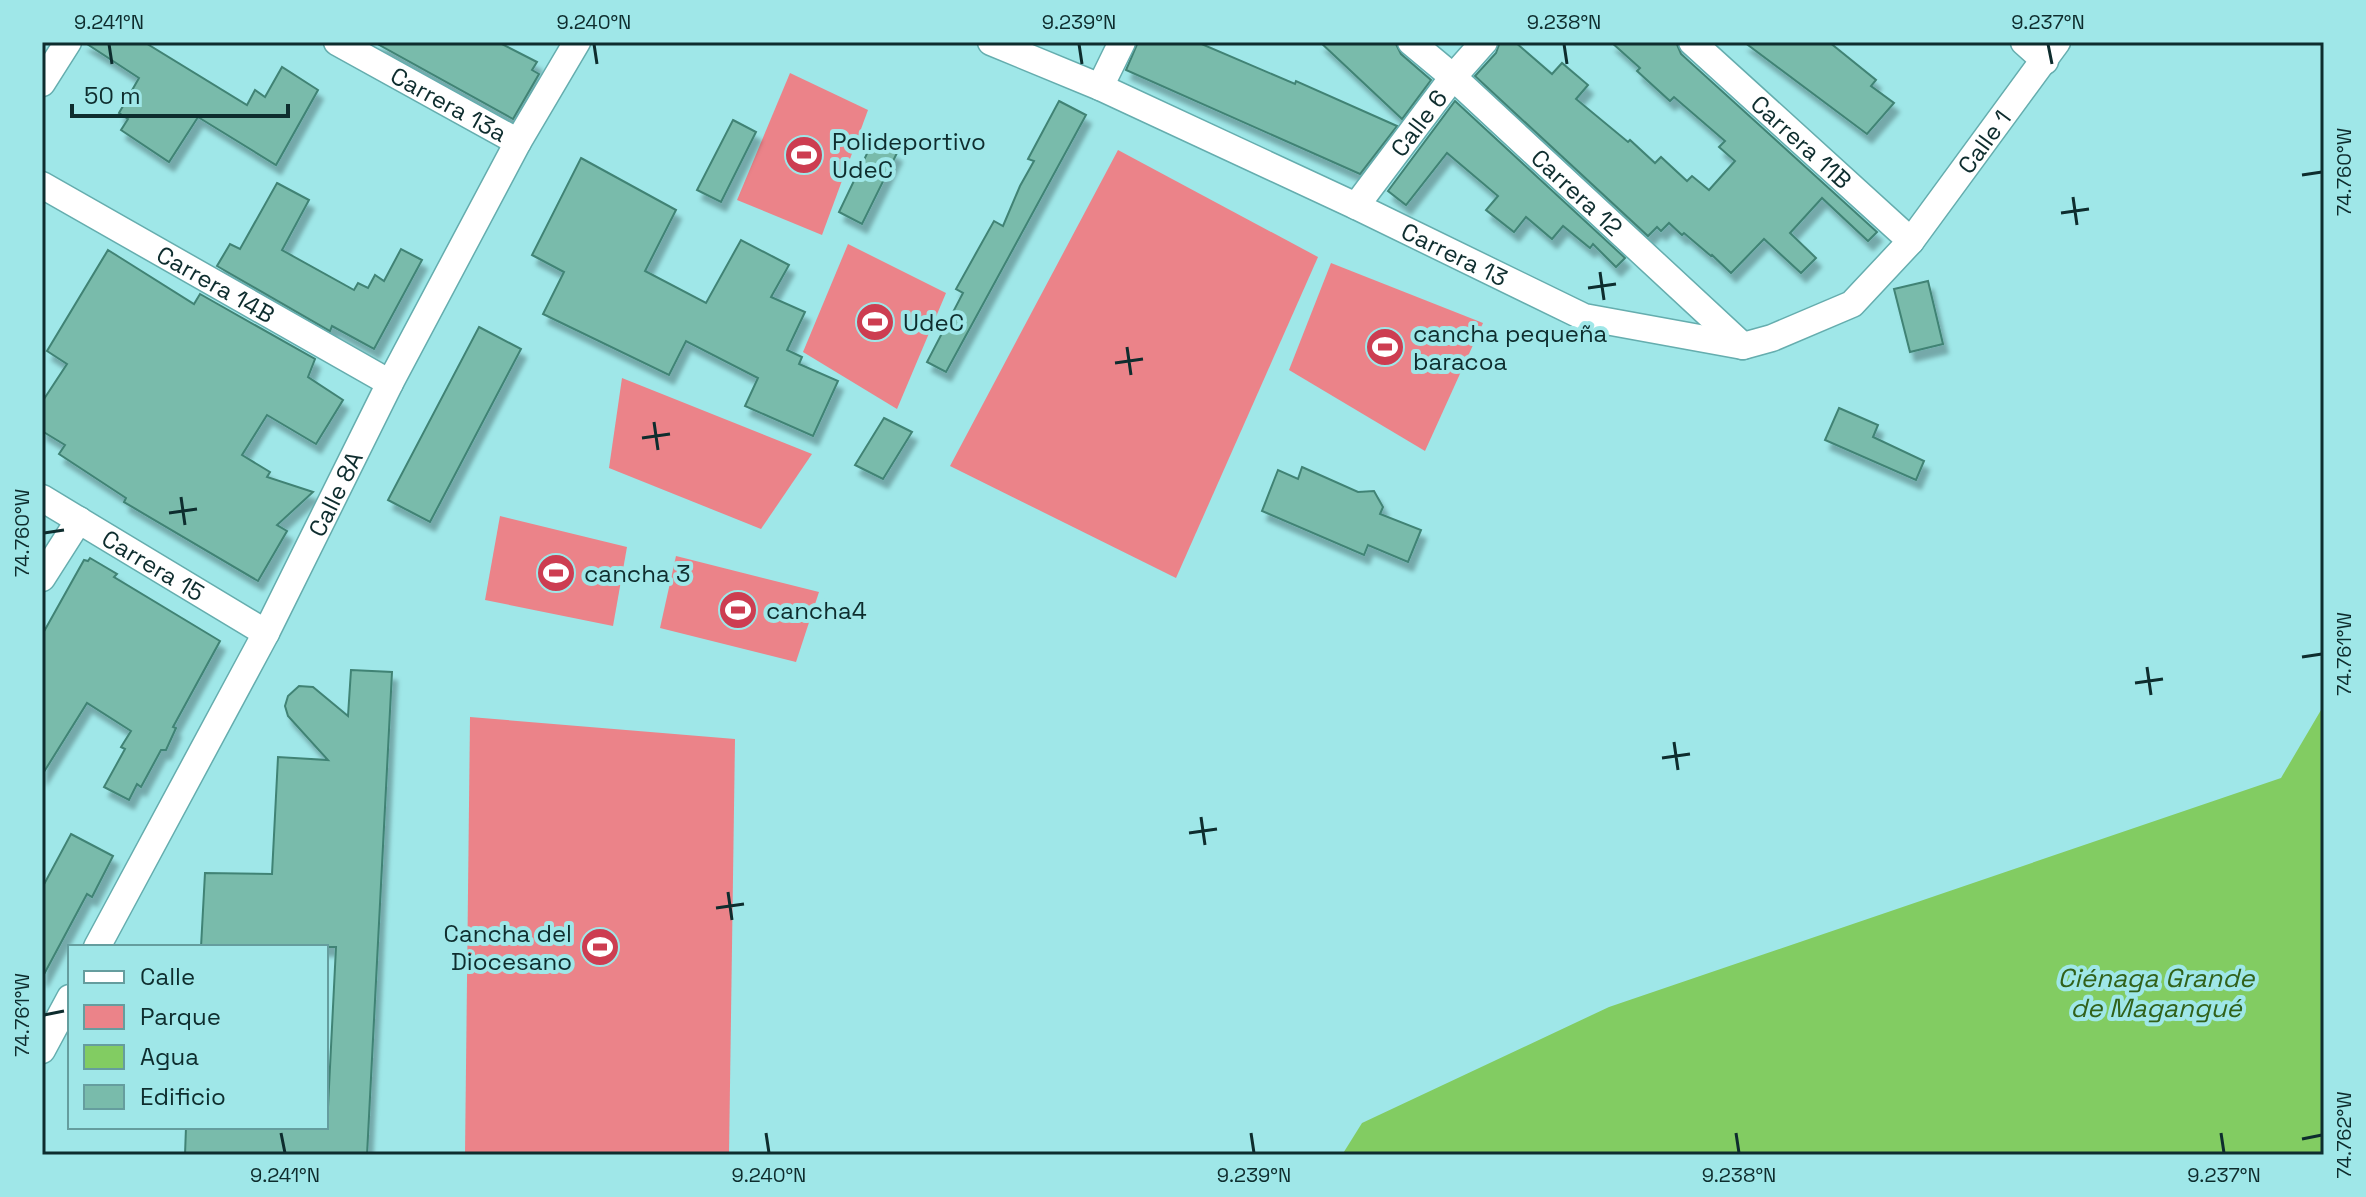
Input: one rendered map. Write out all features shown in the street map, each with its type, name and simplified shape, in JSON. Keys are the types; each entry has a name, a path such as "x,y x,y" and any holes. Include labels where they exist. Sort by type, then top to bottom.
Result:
{"street":[{"path":"42,83 68,42"},
{"name":"Carrera 13a","path":"337,42 518,142"},
{"name":"Calle 8A","path":"98,945 266,633 390,383 518,142 577,42"},
{"name":"Carrera 13","path":"991,42 1100,87 1584,317 1743,346 1772,338 1852,304 1911,241"},
{"path":"1100,87 1122,42"},
{"name":"Carrera 12","path":"1411,42 1453,77 1743,346"},
{"name":"Calle 6","path":"1356,206 1453,77 1484,42"},
{"name":"Carrera 11B","path":"1692,42 1911,241"},
{"path":"2024,42 2051,51"},
{"name":"Calle 1","path":"1911,241 2051,51"},
{"name":"Carrera 14B","path":"42,185 390,383"},
{"name":"Carrera 15","path":"42,498 266,633"},
{"path":"42,578 79,520"},
{"path":"42,1050 68,1002"}],"green space":[{"name":"Polideportivo UdeC","path":"790,73 868,110 822,235 737,200"},
{"path":"1118,150 1318,257 1176,578 950,466"},
{"name":"UdeC","path":"848,244 946,293 897,409 803,352"},
{"name":"cancha pequeña baracoa","path":"1331,263 1483,323 1425,451 1289,370"},
{"path":"622,378 812,454 761,529 609,468"},
{"name":"cancha 3","path":"500,516 627,547 613,626 485,600"},
{"name":"cancha4","path":"676,556 819,592 796,662 660,628"},
{"name":"Cancha del Diocesano","path":"470,717 735,739 729,1155 465,1155"}],"water":[{"name":"Ciénaga Grande de Magangué","path":"2324,705 2324,1155 1342,1155 1362,1123 1609,1007 2281,778"}],"building":[{"path":"84,42 144,42 247,105 255,90 265,97 282,67 318,90 276,165 198,117 169,162 121,130 128,119 119,113 139,78"},
{"path":"374,42 498,42 537,62 532,70 539,74 513,119"},
{"path":"1138,42 1197,42 1397,126 1360,174 1126,70"},
{"path":"1320,42 1395,42 1401,54 1431,80 1402,119"},
{"path":"1500,42 1515,42 1552,74 1562,63 1588,85 1576,99 1655,163 1661,157 1687,181 1692,176 1709,190 1735,161 1719,147 1725,141 1674,97 1670,101 1611,42 1676,42 1681,54 1877,232 1868,241 1822,198 1790,233 1816,258 1801,273 1764,239 1731,273 1669,223 1661,231 1657,227 1648,236 1475,76 1496,53"},
{"path":"1744,42 1829,42 1876,80 1871,86 1894,103 1867,134"},
{"path":"1059,101 1086,115 946,372 927,362 963,293 956,289 994,221 1003,226 1034,161 1028,159"},
{"path":"1455,101 1625,258 1616,267 1593,244 1590,248 1563,226 1552,239 1526,217 1514,232 1486,210 1498,196 1447,153 1406,205 1388,191"},
{"path":"733,120 756,132 721,202 697,190"},
{"path":"873,141 897,153 862,224 839,212"},
{"path":"581,158 676,210 645,271 706,303 741,240 789,265 771,297 805,312 787,350 802,357 799,364 838,381 813,436 745,406 758,378 686,341 669,375 543,314 564,272 532,255"},
{"path":"277,183 309,200 282,250 354,290 358,283 368,288 375,275 384,281 401,249 422,260 374,349 332,326 330,331 217,266 230,244 240,249"},
{"path":"108,250 194,304 200,294 315,359 308,377 343,400 316,444 267,415 242,455 270,472 267,477 313,492 277,525 287,531 258,581 124,502 126,498 59,454 65,445 42,431 42,402 67,364 47,351"},
{"path":"1928,281 1943,344 1910,352 1894,289"},
{"path":"479,327 521,349 430,522 388,500"},
{"path":"1839,408 1878,425 1873,437 1924,461 1916,480 1825,440"},
{"path":"884,418 912,432 883,479 855,465"},
{"path":"1302,467 1358,492 1374,491 1383,507 1380,514 1421,530 1408,562 1368,545 1364,555 1262,511 1278,470 1298,479"},
{"path":"90,558 117,574 114,577 220,641 173,727 176,728 166,750 161,750 141,787 137,784 129,800 104,787 125,749 121,747 131,731 87,703 42,775 42,635 84,560"},
{"path":"351,670 392,672 367,1155 185,1155 186,1129 328,1129 336,947 201,945 205,873 272,874 278,757 328,760 288,716 285,706 288,696 299,686 313,687 348,716"},
{"path":"71,834 113,856 92,897 87,894 42,978 42,888"}],"place":[{"name":"Polideportivo UdeC","path":"804,155"},
{"name":"UdeC","path":"875,322"},
{"name":"cancha pequeña baracoa","path":"1385,347"},
{"name":"cancha 3","path":"556,573"},
{"name":"cancha4","path":"738,610"},
{"name":"Cancha del Diocesano","path":"600,947"}]}
